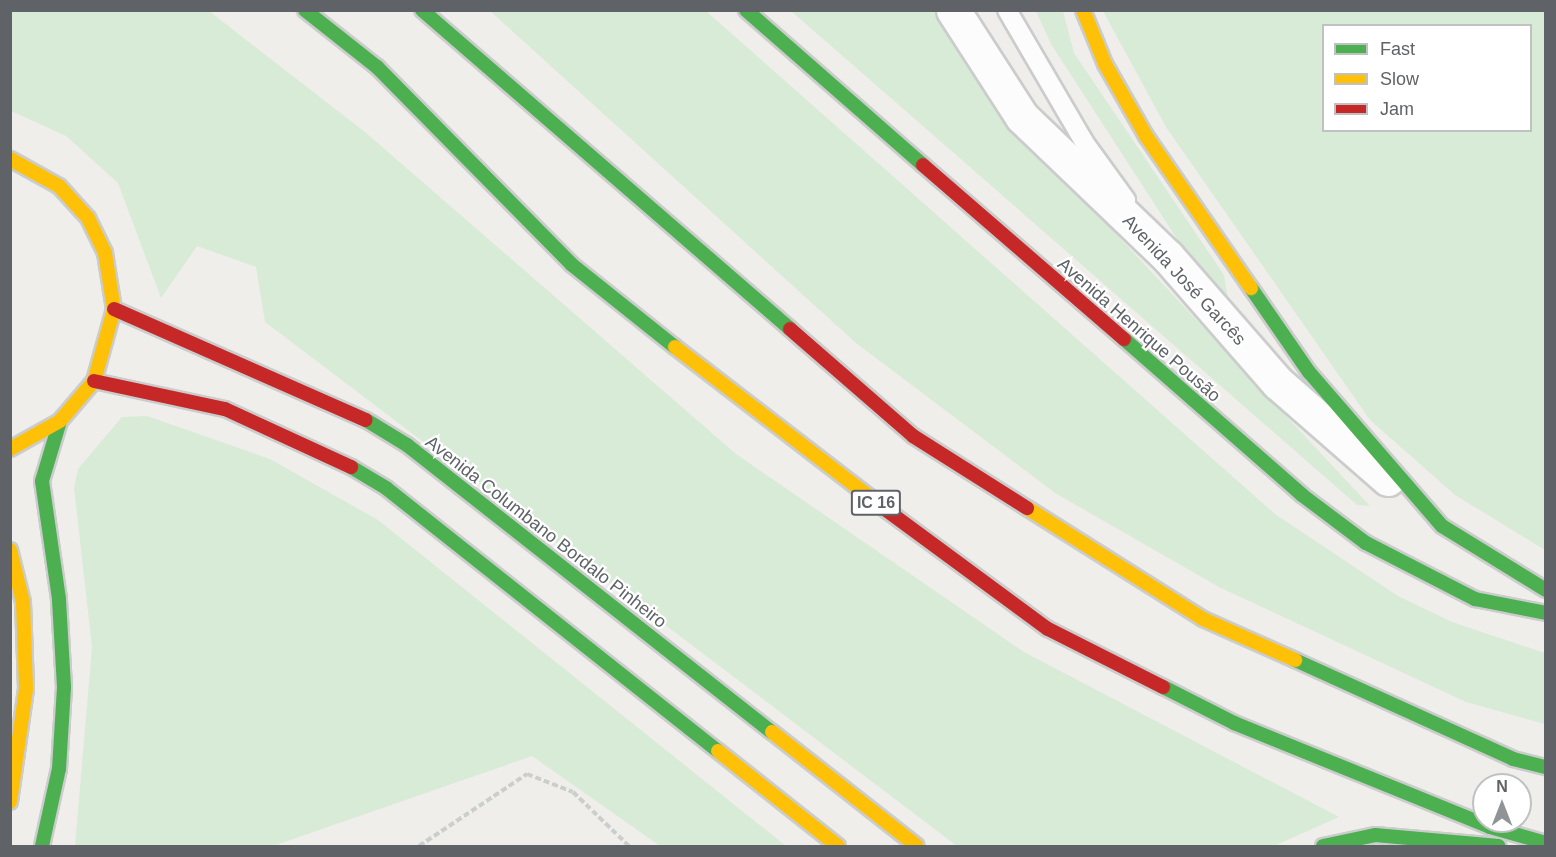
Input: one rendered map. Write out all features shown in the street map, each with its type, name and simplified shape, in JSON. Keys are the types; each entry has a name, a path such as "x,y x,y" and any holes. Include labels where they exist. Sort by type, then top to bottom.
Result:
{"main road":[{"name":"IC 16","path":"305,10 376,67 571,264 805,450 1048,629 1233,723 1490,827 1545,843"},
{"path":"422,10 913,436 1203,619 1513,759 1545,767"},
{"name":"Avenida Henrique Pousão","path":"746,10 1302,495 1366,543 1475,599 1545,613"},
{"path":"1083,10 1105,64 1146,136 1309,372 1442,526 1545,590"},
{"path":"10,159 59,186 88,218 105,253 114,309 108,346 94,381 60,422 10,449"},
{"name":"Avenida Columbano Bordalo Pinheiro","path":"114,309 340,405 407,445 916,846"},
{"path":"94,381 155,390 235,412 331,455 386,488 838,846"},
{"path":"42,846 59,769 64,687 59,599 42,481 60,422"},
{"path":"10,550 23,602 26,689 10,802"},
{"path":"1323,846 1376,835 1499,846"}],"street":[{"name":"Avenida José Garcês","path":"953,10 1022,117 1168,256 1278,383 1442,526"}],"lane":[{"path":"1007,10 1084,142 1168,256"}],"path":[{"path":"419,846 527,774 573,792 629,846"}],"green space":[{"path":"11,11 209,11 365,132 736,454 1024,652 1339,817 1274,846 957,846 265,322 256,267 197,246 161,298 118,183 66,136 11,111"},
{"path":"490,11 706,11 1275,514 1398,596 1452,622 1545,653 1545,724 1466,702 1219,587 1055,493 856,343"},
{"path":"791,11 935,11 1006,116 1370,506 1357,505"},
{"path":"1036,11 1063,11 1074,53 1224,275 1228,299 1179,242 1051,44"},
{"path":"1103,11 1545,11 1545,550 1455,495 1370,420 1166,127"},
{"path":"147,416 270,459 378,520 786,846 660,846 532,756 273,846 75,846 92,647 74,488 78,469 122,417"}],"traffic: fast":[{"path":"305,10 377,67 571,264 675,347"},
{"path":"422,10 790,329"},
{"path":"746,10 923,165"},
{"path":"1251,288 1309,372 1442,526 1546,590"},
{"path":"1124,339 1302,495 1366,543 1475,599 1546,613"},
{"path":"366,420 407,445 772,732"},
{"path":"42,846 59,769 64,687 59,599 42,481 60,421"},
{"path":"351,467 386,488 718,751"},
{"path":"1295,660 1513,759 1546,767"},
{"path":"1163,687 1234,723 1490,827 1546,843"},
{"path":"1323,846 1375,835 1499,846"}],"traffic: slow":[{"path":"1083,10 1105,64 1146,136 1251,288"},
{"path":"10,159 59,186 88,218 105,253 114,309 94,381 60,421 10,449"},
{"path":"675,347 885,509"},
{"path":"1027,508 1203,619 1295,660"},
{"path":"10,550 23,602 26,689 10,802"},
{"path":"772,732 917,846"},
{"path":"718,751 838,846"}],"traffic: jam":[{"path":"923,165 1124,339"},
{"path":"114,309 366,420"},
{"path":"790,329 913,436 1027,508"},
{"path":"94,381 225,409 351,467"},
{"path":"885,509 1048,629 1163,687"}]}
